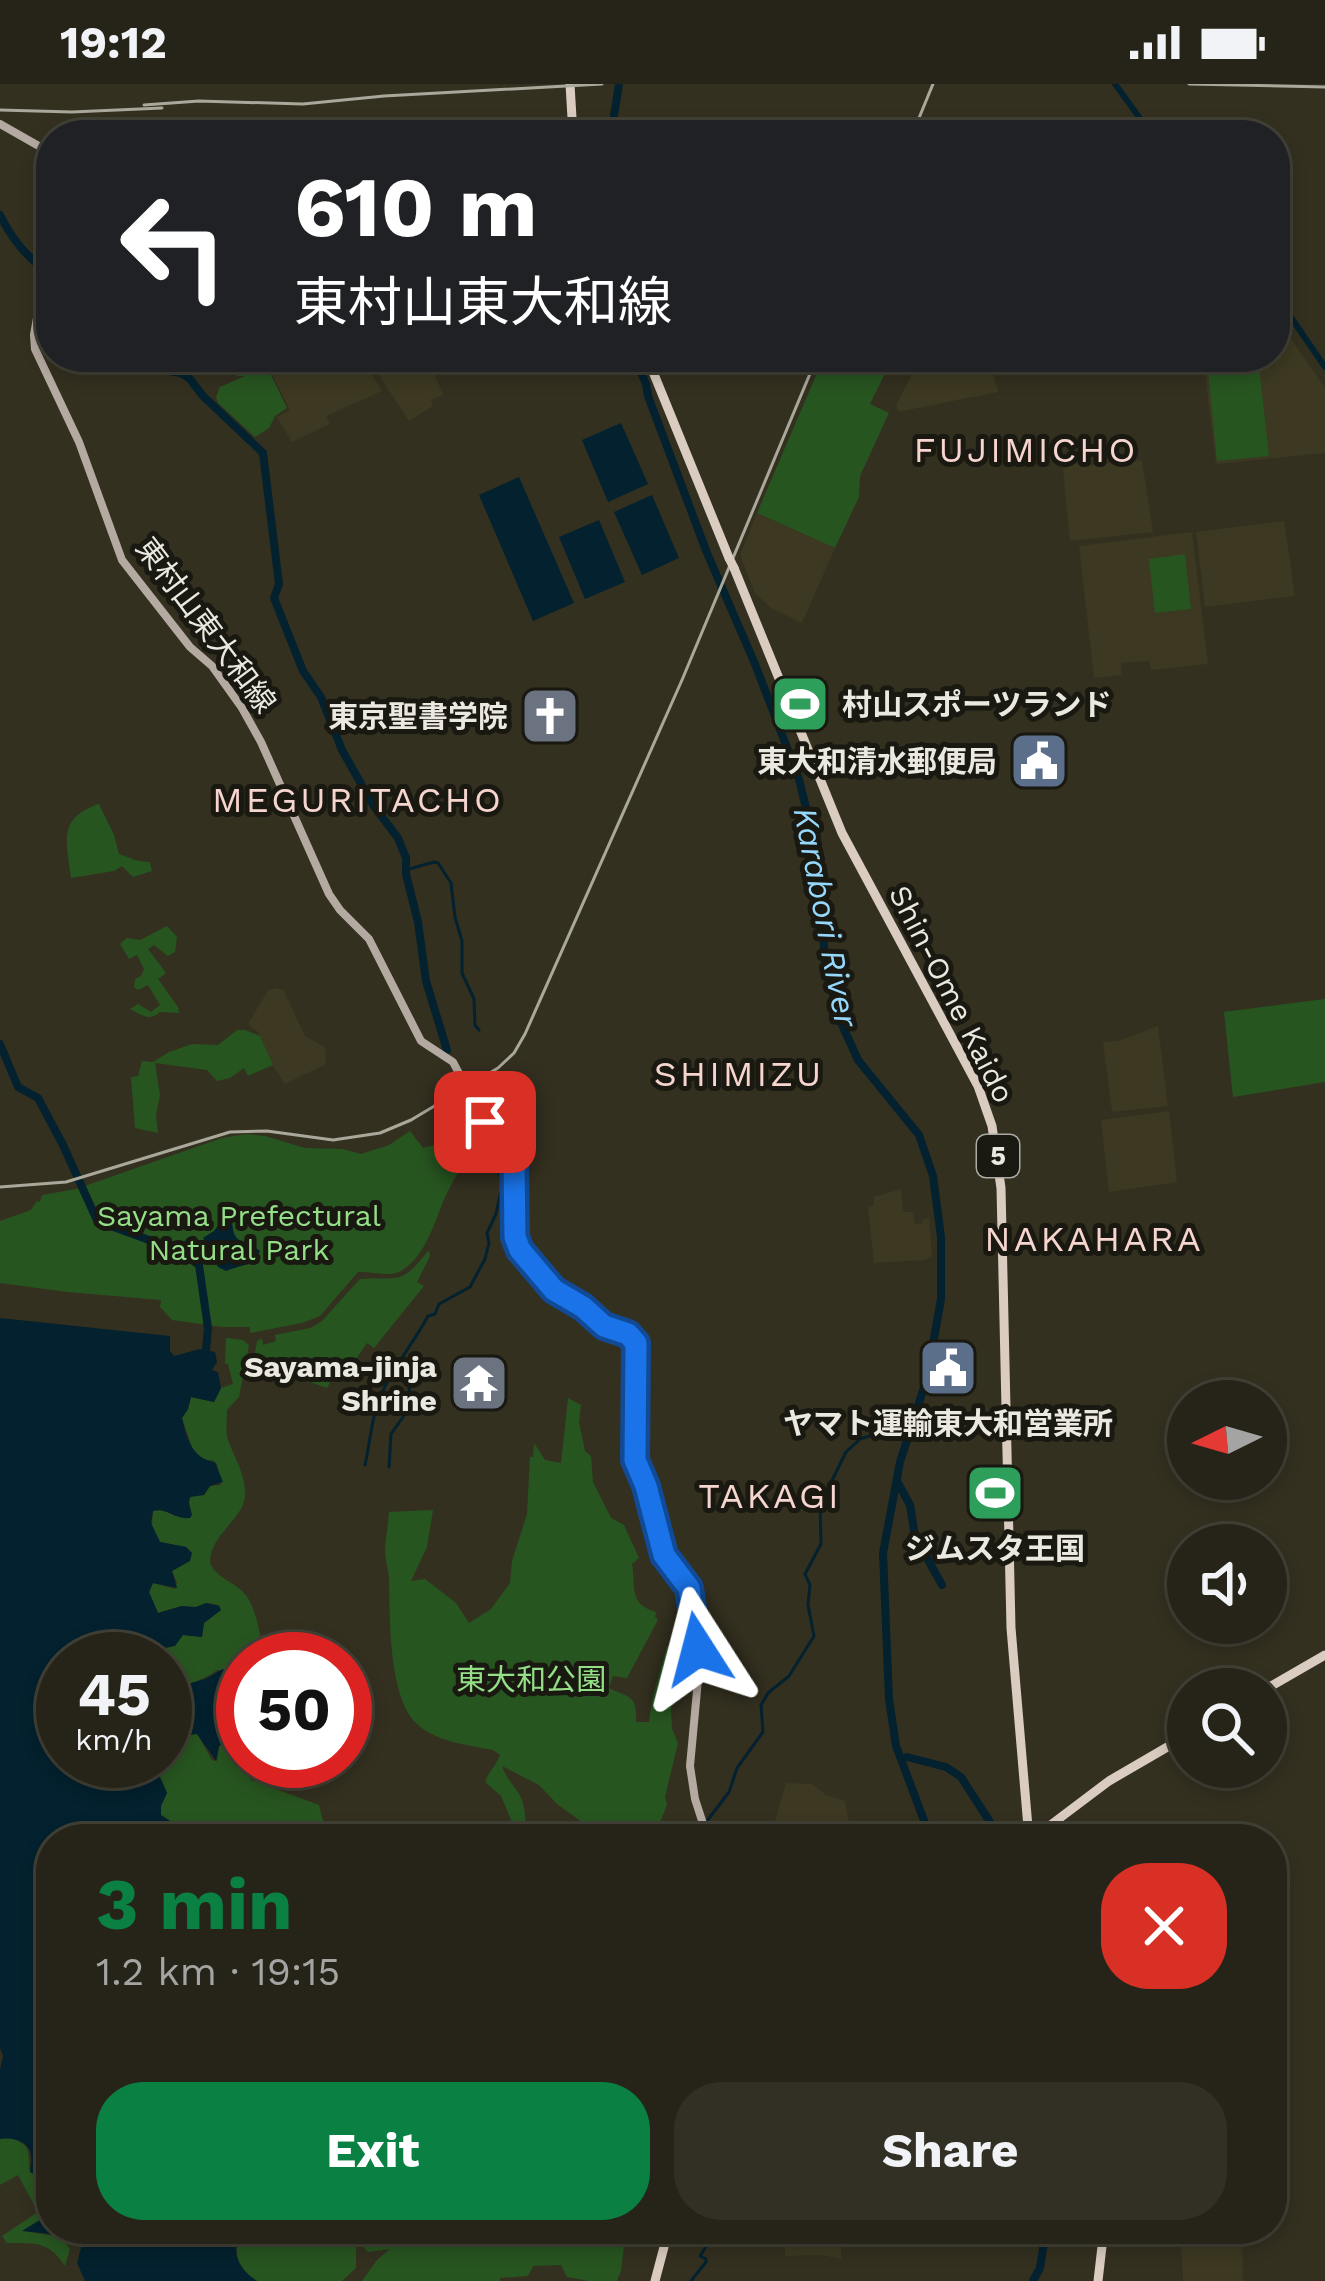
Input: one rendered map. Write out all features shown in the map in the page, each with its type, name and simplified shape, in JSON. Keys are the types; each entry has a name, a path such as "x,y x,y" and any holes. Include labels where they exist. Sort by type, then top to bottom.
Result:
{"main road":[{"path":"570,84 572,120"},
{"path":"0,124 36,144"},
{"name":"東村山東大和線","path":"45,372 79,442 122,560 242,708 286,794 328,894 369,939 421,1041 452,1062 490,1132 511,1157 518,1247 554,1290 636,1343 635,1460 664,1555 692,1598 699,1681 691,1766 702,1824"},
{"name":"Shin-Ome Kaido","path":"653,372 836,819 978,1086 993,1129 1001,1188 1011,1628 1029,1824"},
{"path":"1287,1677 1325,1654"},
{"name":"5","path":"1050,1824 1112,1779 1167,1747"},
{"path":"655,2281 663,2244"},
{"path":"1098,2281 1102,2244"}],"shaded area":[{"path":"1290,338 1325,388 1325,453 1216,464 1205,372 1290,372"},
{"path":"271,372 370,372 382,391 326,416 330,424 292,442 277,417 290,410"},
{"path":"377,372 434,372 443,395 409,421"},
{"path":"913,372 993,372 998,392 898,412 896,405"},
{"path":"1142,460 1153,532 1070,541 1063,469 1080,462 1081,466"},
{"path":"757,513 835,548 802,623 771,608 755,593 740,555"},
{"path":"1284,521 1295,596 1205,607 1196,532"},
{"path":"1192,532 1208,664 1151,670 1149,661 1121,663 1122,675 1094,678 1079,546"},
{"path":"268,990 284,991 305,1036 325,1047 326,1064 285,1084 258,1032 248,1024"},
{"path":"1158,1026 1168,1106 1112,1112 1103,1042"},
{"path":"1169,1111 1177,1182 1109,1192 1101,1120"},
{"path":"901,1189 903,1212 913,1212 915,1224 929,1218 932,1256 874,1263 868,1207 874,1205 874,1197"},
{"path":"786,1783 812,1784 845,1801 849,1824 774,1824"},
{"path":"785,2244 841,2244 841,2259 785,2256"},
{"path":"1181,2244 1242,2244 1243,2281 1183,2281"}],"green space":[{"path":"235,372 269,372 287,408 255,437 216,397 220,387 245,376"},
{"path":"818,372 886,372 870,404 889,413 835,548 757,513"},
{"path":"1208,372 1260,372 1269,456 1217,461"},
{"path":"1185,554 1191,609 1155,613 1149,559"},
{"path":"99,804 119,854 150,862 152,871 133,877 122,866 71,878 67,842 71,824 76,816"},
{"path":"167,926 177,937 175,952 168,956 154,945 148,949 166,973 158,979 179,1013 145,1016 130,1009 138,1004 151,1012 160,1005 148,985 134,987 144,969 137,955 129,959 120,944"},
{"path":"1325,999 1325,1082 1233,1097 1224,1012"},
{"path":"237,1030 260,1036 273,1065 248,1076 244,1068 217,1081 207,1070 155,1063 160,1095 158,1133 135,1128 131,1077 138,1076 142,1061 153,1062 192,1044 218,1045"},
{"name":"Sayama Prefectural Natural Park","path":"475,1120 481,1128 413,1261 393,1274 358,1272 320,1316 302,1323 250,1333 250,1327 172,1320 160,1307 161,1300 0,1283 0,1221 31,1210 42,1195 76,1189 222,1138 265,1136 305,1148 361,1154 389,1145 410,1131 423,1148 464,1139 470,1137"},
{"path":"429,1250 417,1282 424,1286 374,1348 367,1343 349,1369 339,1366 327,1388 278,1371 255,1353 262,1338 263,1345 276,1341 275,1335 321,1322 360,1279 405,1275"},
{"path":"226,1338 249,1345 239,1397 227,1410 226,1425 245,1495 239,1512 215,1543 210,1563 249,1601 259,1632 216,1632 216,1671 192,1685 192,1636 202,1637 204,1623 221,1610 208,1603 158,1613 149,1592 153,1583 175,1589 172,1571 189,1561 192,1553 186,1547 160,1542 152,1526 153,1511 162,1509 175,1516 193,1495 204,1495 210,1486 221,1485 217,1464 194,1453 182,1418 191,1397 214,1402 221,1388 233,1384"},
{"name":"東大和公園","path":"568,1398 581,1405 579,1422 585,1451 591,1456 593,1482 611,1518 624,1525 639,1558 632,1564 637,1599 656,1612 658,1620 627,1678 613,1676 609,1688 631,1699 636,1722 649,1722 667,1646 676,1652 671,1710 678,1743 659,1824 585,1824 539,1785 502,1766 523,1804 525,1824 513,1824 501,1796 485,1782 500,1755 423,1729 406,1709 400,1692 385,1553 389,1512 433,1510 427,1547 411,1581 425,1579 456,1603 469,1623 491,1609 510,1583 527,1514 534,1443 545,1460 561,1463"},
{"path":"197,1734 216,1761 216,1788 273,1788 319,1805 324,1824 174,1824 161,1815 165,1788 192,1788 192,1735"},
{"path":"10,2137 26,2147 30,2172 36,2175 36,2208 18,2175 0,2185 0,2139"},
{"path":"36,2213 36,2223 24,2231 36,2233 36,2244 66,2244 70,2249 65,2266 47,2248 7,2243 2,2236"},
{"path":"238,2244 356,2244 356,2268 342,2281 257,2281 237,2255"},
{"path":"361,2244 624,2246 617,2281 567,2277 561,2265 533,2266 528,2276 500,2281 362,2281 390,2249 368,2252"}],"water":[{"path":"621,423 648,484 608,502 582,440"},
{"path":"519,477 574,603 533,621 479,495"},
{"path":"652,495 679,558 642,575 614,512"},
{"path":"599,520 625,582 585,599 559,537"},
{"path":"227,1213 237,1238 260,1251 250,1263 226,1271 218,1267 203,1238"},
{"path":"0,1318 170,1336 174,1356 200,1349 215,1352 217,1362 212,1370 218,1372 221,1388 214,1402 191,1397 182,1418 192,1447 215,1462 223,1482 210,1486 204,1495 190,1497 190,1518 153,1511 151,1523 160,1542 186,1547 192,1553 190,1561 172,1571 177,1588 153,1583 149,1592 158,1613 206,1603 221,1610 204,1623 202,1637 192,1632 36,1632 36,1788 165,1788 161,1815 174,1824 36,1824 36,2175 30,2172 30,2151 24,2144 0,2139"},
{"path":"216,1673 216,1761 197,1734 192,1735 192,1683"},
{"path":"82,2244 237,2244 238,2260 257,2281 85,2281 77,2263"}],"waterway":[{"name":"Karabori River","path":"613,120 619,84"},
{"path":"1115,84 1141,120"},
{"path":"0,215 36,263"},
{"path":"1290,316 1325,367"},
{"path":"175,372 190,379 263,453 279,584 274,598 342,750 406,858 426,981 447,1050"},
{"name":"Karabori River","path":"641,372 707,553 799,779 814,841 826,967 839,1018 858,1060 919,1135 933,1176 941,1237 941,1299 927,1378 900,1462 883,1553 889,1699 896,1746 925,1824"},
{"path":"406,870 438,863 451,883 462,941 462,973 474,999 479,1030"},
{"path":"0,1044 18,1087 38,1098 96,1218 182,1252 199,1265 208,1328 206,1350"},
{"path":"365,1465 376,1408 393,1373 428,1316 435,1314 439,1304 470,1287 485,1259 487,1233 502,1186 495,1150"},
{"path":"389,1467 391,1434 410,1394 396,1375"},
{"path":"703,1824 729,1792 737,1768 763,1732 761,1705 768,1693 789,1676 814,1636 805,1574 821,1544 820,1505 846,1452 860,1439 882,1432 905,1412 916,1412"},
{"name":"Karabori River","path":"898,1483 910,1505 915,1536 942,1585"},
{"name":"Karabori River","path":"907,1757 946,1767 961,1777 990,1824"},
{"path":"691,2281 706,2262 700,2256 707,2244"},
{"name":"Karabori River","path":"1033,2281 1044,2244"}],"railway":[{"path":"144,105 199,101 303,104 602,84"},
{"path":"918,120 933,84"},
{"path":"1189,84 1325,87"},
{"path":"0,110 162,108"},
{"path":"0,1187 66,1182 230,1132 267,1131 333,1140 380,1133 411,1120 498,1068 514,1053 682,680 811,372"}],"place":[{"name":"村山スポーツランド","path":"800,704"},
{"name":"東京聖書学院","path":"550,716"},
{"name":"東大和清水郵便局","path":"1039,761"},
{"name":"ヤマト運輸東大和営業所","path":"948,1368"},
{"name":"Sayama-jinja Shrine","path":"479,1383"},
{"name":"ジムスタ王国","path":"995,1493"}],"district":[{"name":"FUJIMICHO","path":"1026,450"},
{"name":"MEGURITACHO","path":"358,800"},
{"name":"SHIMIZU","path":"739,1074"},
{"name":"NAKAHARA","path":"1094,1239"},
{"name":"TAKAGI","path":"770,1496"}],"route":[{"path":"485,1122 514,1163 515,1237 520,1250 554,1290 636,1343 635,1460 664,1555 689,1588 698,1649"}]}
